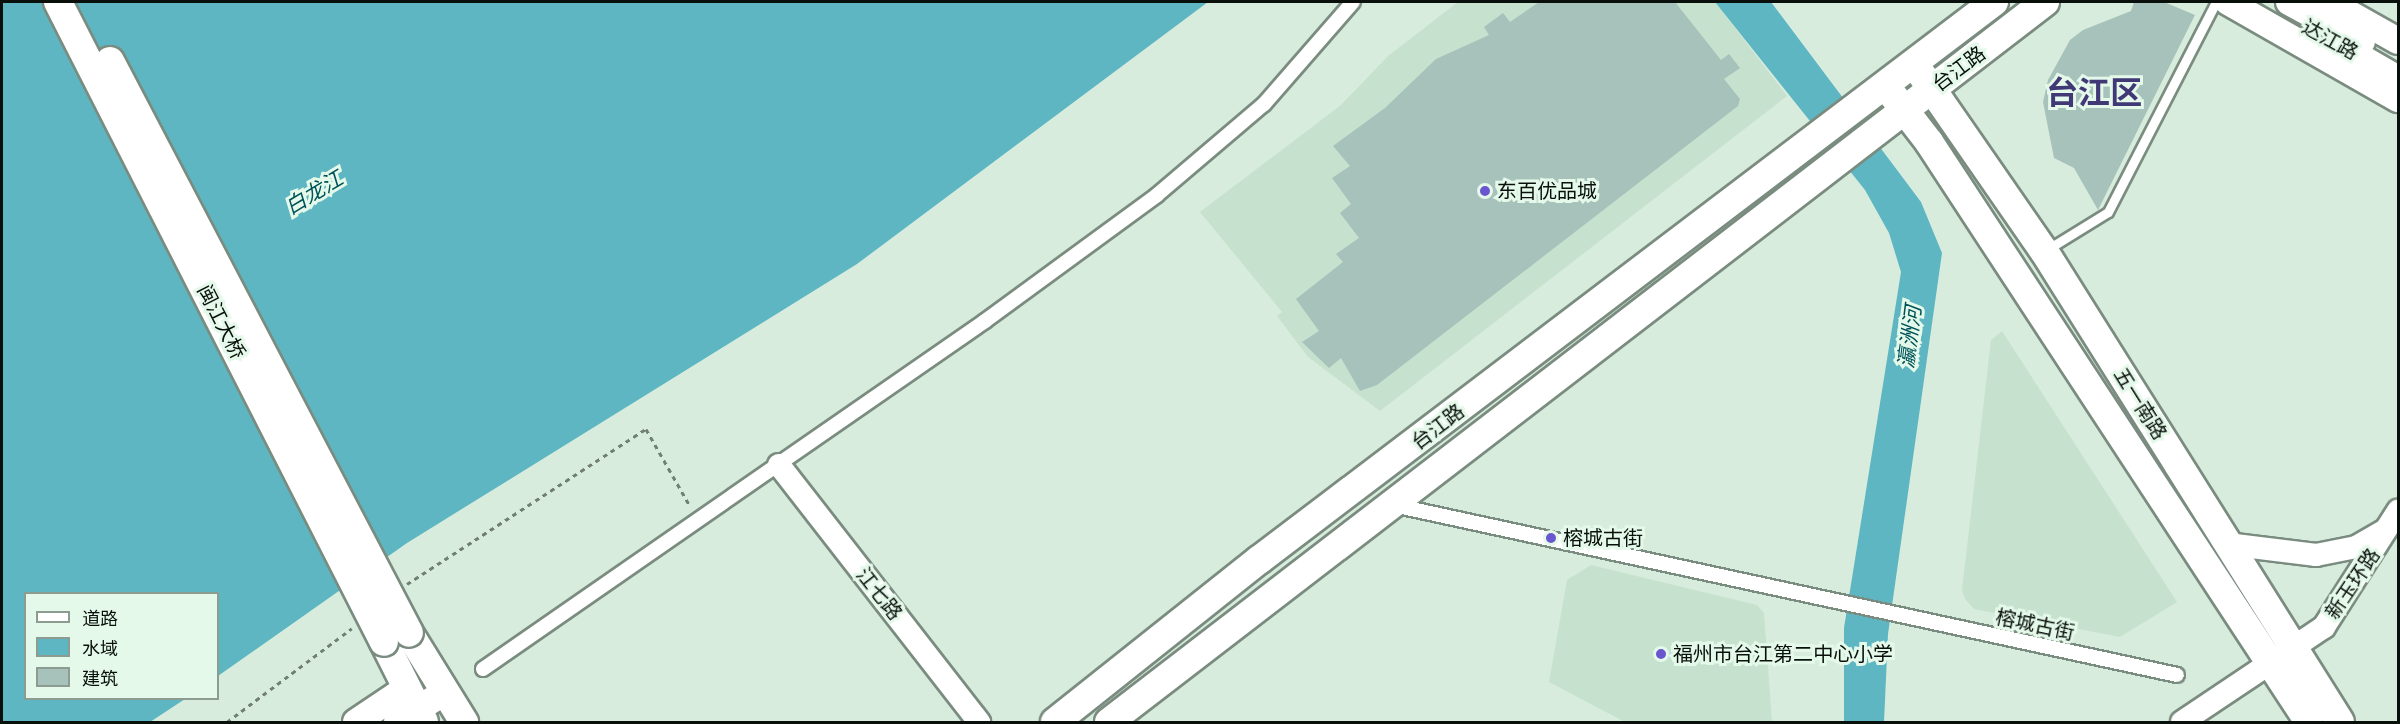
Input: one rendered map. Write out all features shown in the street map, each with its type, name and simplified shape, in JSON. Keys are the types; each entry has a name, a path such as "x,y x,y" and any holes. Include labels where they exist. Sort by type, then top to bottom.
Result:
{"main road":[{"name":"闽江大桥","path":"58,2 397,638"},
{"name":"闽江大桥","path":"79,2 397,638"},
{"name":"台江路","path":"1055,723 1259,560 1558,337 1821,130 1994,2"},
{"name":"台江路","path":"1109,723 1841,155 1934,89 2045,2"},
{"path":"2228,2 2398,99"},
{"name":"达江路","path":"2262,2 2398,79"},
{"name":"达江路","path":"2289,2 2398,62"},
{"path":"2329,2 2398,41"},
{"name":"五一南路","path":"1912,64 1934,89 2044,251 2227,544 2296,648 2340,723"},
{"name":"五一南路","path":"1884,84 1904,110 2309,723"},
{"path":"397,638 445,692 463,722"},
{"path":"397,638 412,711"},
{"path":"356,723 412,711 445,692"}],"street":[{"path":"483,669 985,321 1196,164 1288,80 1353,2"},
{"name":"江七路","path":"778,465 979,723"},
{"name":"榕城古街","path":"1392,505 1843,605 2177,675"},
{"path":"2227,544 2316,555 2370,542 2395,518"},
{"name":"新玉环路","path":"2182,723 2296,648 2338,609 2395,518"}],"lane":[{"path":"2044,251 2108,212 2216,2"}],"path":[{"path":"405,585 646,429 698,519"},
{"path":"227,723 360,622"}],"shaded area":[{"name":"东百优品城","path":"1458,2 1715,2 1787,96 1380,411 1308,357 1277,316 1282,312 1200,212 1341,105 1388,56"},
{"path":"2002,331 2177,602 2120,637 1974,609 1965,599 1962,590 1991,340"},
{"name":"福州市台江第二中心小学","path":"1591,565 1757,605 1764,613 1772,722 1625,722 1549,682 1567,580"}],"water":[{"name":"白龙江","path":"2,2 1208,2 857,264 407,543 219,675 219,592 24,592 24,700 183,700 150,722 2,722"},
{"name":"瀛洲河","path":"1715,2 1771,2 1921,202 1942,253 1888,634 1884,722 1844,722 1844,628 1901,272 1889,233 1865,190"}],"building":[{"name":"东百优品城","path":"1539,2 1675,2 1721,60 1729,54 1740,68 1724,79 1740,99 1738,106 1377,385 1360,391 1341,358 1329,368 1302,342 1319,331 1296,299 1343,262 1336,254 1359,238 1340,213 1351,204 1332,178 1350,166 1333,146 1385,108 1436,59 1489,35 1484,27 1503,13 1510,22"},
{"path":"2134,2 2164,2 2195,15 2098,210 2074,168 2054,158 2043,102 2048,80 2070,40 2083,30 2131,11"}],"place":[{"name":"东百优品城","path":"1485,191"},
{"name":"榕城古街","path":"1551,538"},
{"name":"福州市台江第二中心小学","path":"1661,654"}],"district":[{"name":"台江区","path":"2094,94"}]}
